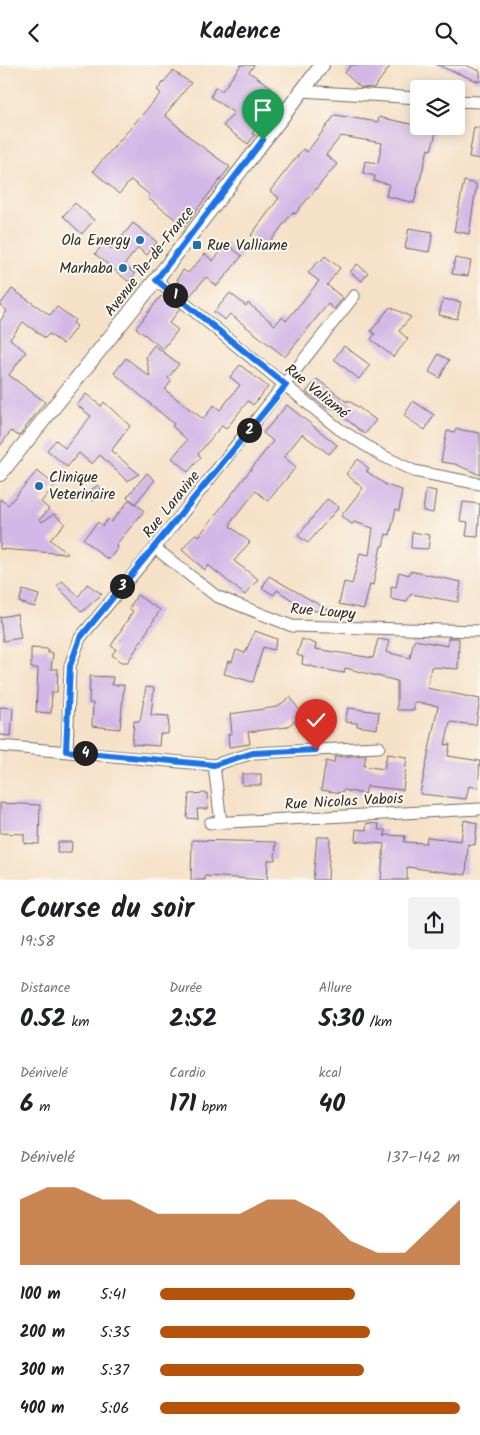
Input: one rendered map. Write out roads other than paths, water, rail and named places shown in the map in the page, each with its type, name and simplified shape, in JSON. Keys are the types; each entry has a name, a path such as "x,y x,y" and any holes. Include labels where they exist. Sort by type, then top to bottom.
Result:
{"street":[{"name":"Avenue Île-de-France","path":"0,474 156,280 322,65"},
{"path":"301,91 410,97"},
{"path":"465,101 480,102"},
{"name":"Rue Valiamé","path":"156,280 339,429 381,455 414,471 480,485"},
{"name":"Rue Laravine","path":"66,751 70,666 80,638 286,385 354,297"},
{"name":"Rue Loupy","path":"155,548 216,595 292,627 480,631"},
{"path":"0,746 214,765 253,753 379,747"},
{"name":"Rue Nicolas Vabois","path":"214,765 215,823 480,809"}],"place":[{"name":"Ola Energy","path":"140,240"},
{"name":"Rue Valliame","path":"197,245"},
{"name":"Marhaba","path":"123,268"},
{"name":"Clinique Veterinaire","path":"39,486"}]}
